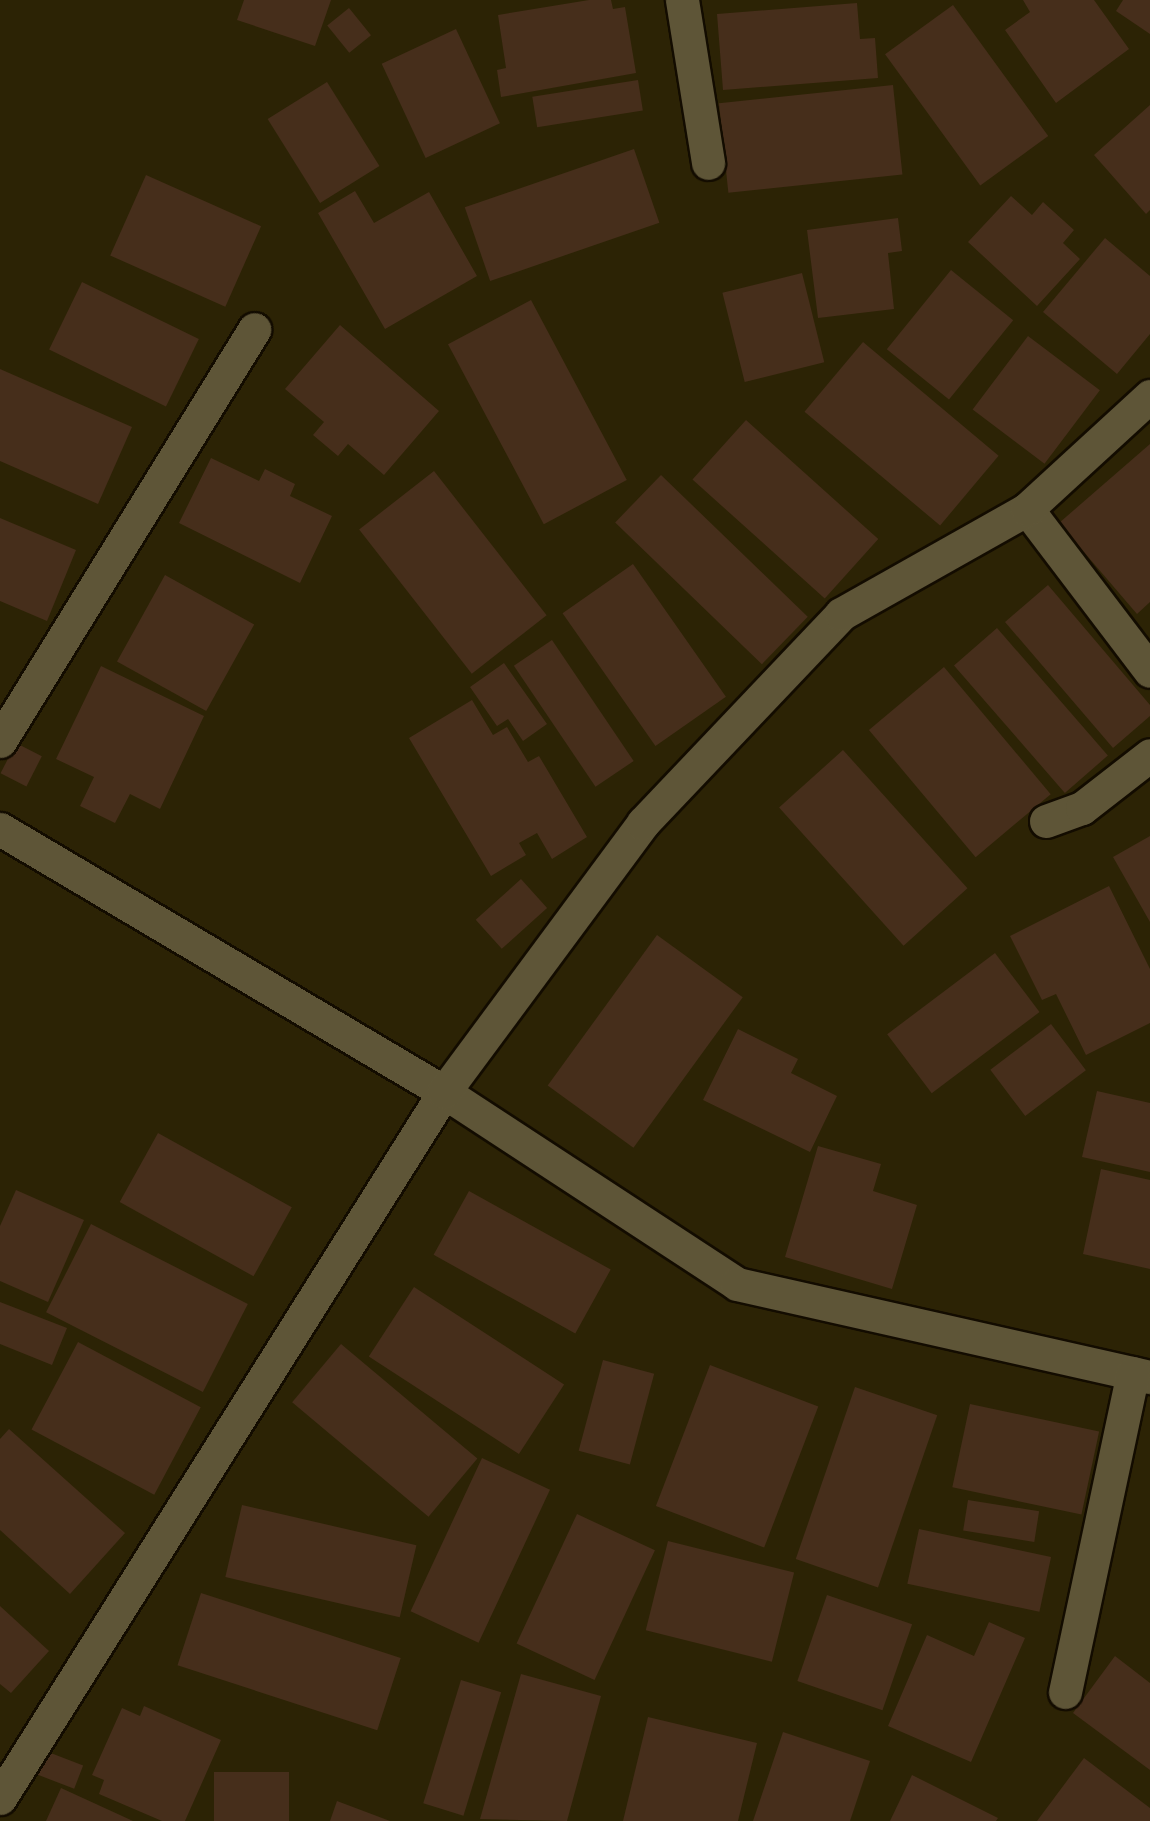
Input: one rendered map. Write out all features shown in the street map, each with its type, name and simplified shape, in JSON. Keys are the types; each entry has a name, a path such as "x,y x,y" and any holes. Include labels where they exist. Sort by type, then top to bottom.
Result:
{"street":[{"path":"682,0 708,163"},
{"path":"0,741 254,329"},
{"path":"0,1798 444,1092 643,823 841,614 1027,509 1150,396"},
{"path":"1027,509 1150,671"},
{"path":"1046,821 1082,808 1150,755"},
{"path":"0,829 444,1092 737,1284 1142,1375 1065,1692"}],"building":[{"path":"244,0 331,0 315,46 237,20"},
{"path":"589,0 611,0 613,9 625,7 636,73 501,97 497,70 506,68 498,15"},
{"path":"1023,0 1094,0 1129,49 1056,103 1005,30 1030,12"},
{"path":"1123,0 1150,0 1150,34 1116,11"},
{"path":"857,3 860,39 875,38 878,78 723,90 717,14"},
{"path":"953,5 1048,136 980,185 885,54"},
{"path":"349,8 371,35 349,53 327,26"},
{"path":"456,29 500,123 426,158 382,64"},
{"path":"638,80 643,111 537,127 532,97"},
{"path":"327,82 379,166 320,203 268,119"},
{"path":"893,85 902,175 728,193 719,103"},
{"path":"1150,105 1150,210 1146,214 1094,155"},
{"path":"634,149 659,223 490,281 465,207"},
{"path":"146,175 261,226 225,307 110,255"},
{"path":"355,191 374,223 429,192 477,276 385,329 318,213"},
{"path":"1011,196 1032,215 1043,202 1074,230 1063,243 1080,259 1037,306 968,242"},
{"path":"898,218 902,251 888,253 894,309 818,318 807,230"},
{"path":"1105,238 1150,276 1150,334 1117,374 1043,312"},
{"path":"951,270 1013,320 949,400 887,349"},
{"path":"802,273 824,362 745,382 722,293"},
{"path":"82,282 199,339 166,406 49,349"},
{"path":"531,300 627,480 544,524 448,344"},
{"path":"340,325 439,411 384,475 348,444 338,456 313,435 324,422 285,389"},
{"path":"1028,336 1100,390 1045,464 973,409"},
{"path":"863,342 999,456 940,525 805,412"},
{"path":"0,369 132,427 98,504 0,461"},
{"path":"746,420 878,539 825,599 692,479"},
{"path":"1150,444 1150,602 1137,614 1059,523"},
{"path":"211,458 259,481 265,469 295,484 290,496 332,516 300,583 179,523"},
{"path":"434,471 547,615 472,674 359,529"},
{"path":"661,475 808,617 762,664 615,522"},
{"path":"0,518 76,550 47,621 0,601"},
{"path":"633,564 726,697 655,746 563,613"},
{"path":"165,575 254,624 206,711 117,662"},
{"path":"1048,585 1150,705 1150,716 1113,748 1005,622"},
{"path":"997,628 1108,756 1065,793 954,665"},
{"path":"552,640 634,761 596,787 514,666"},
{"path":"504,663 547,724 523,741 508,719 497,726 470,687"},
{"path":"101,666 204,716 160,809 130,794 115,823 80,806 94,777 56,759"},
{"path":"944,667 1051,794 976,857 869,730"},
{"path":"472,700 493,735 507,727 528,762 539,756 587,837 552,859 537,833 519,843 526,855 491,876 409,738"},
{"path":"16,743 42,756 26,786 1,773"},
{"path":"843,750 967,888 904,946 779,808"},
{"path":"1150,836 1150,922 1113,857"},
{"path":"521,879 547,908 502,949 476,920"},
{"path":"1109,886 1150,969 1150,1023 1086,1055 1056,994 1042,1000 1010,936"},
{"path":"657,935 743,997 633,1148 548,1085"},
{"path":"995,953 1040,1012 932,1093 887,1034"},
{"path":"1051,1024 1086,1070 1025,1116 990,1070"},
{"path":"738,1029 798,1059 791,1073 837,1096 810,1152 703,1100"},
{"path":"1097,1091 1150,1103 1150,1172 1082,1157"},
{"path":"158,1133 292,1207 254,1276 120,1202"},
{"path":"818,1146 881,1164 873,1191 917,1205 892,1289 785,1257"},
{"path":"1101,1169 1150,1180 1150,1269 1083,1254"},
{"path":"16,1190 84,1220 48,1302 0,1281 0,1226"},
{"path":"469,1191 611,1270 575,1333 434,1255"},
{"path":"91,1224 248,1304 203,1392 46,1312"},
{"path":"414,1287 564,1384 519,1454 369,1357"},
{"path":"0,1302 67,1328 52,1365 0,1344"},
{"path":"78,1342 201,1407 154,1495 32,1429"},
{"path":"341,1344 477,1458 429,1517 292,1402"},
{"path":"603,1360 654,1374 630,1465 579,1451"},
{"path":"710,1365 818,1407 764,1548 656,1506"},
{"path":"855,1387 937,1415 878,1587 796,1559"},
{"path":"970,1404 1099,1431 1081,1515 952,1487"},
{"path":"9,1429 125,1533 70,1594 0,1530 0,1439"},
{"path":"482,1458 550,1490 479,1643 411,1611"},
{"path":"968,1500 1039,1511 1034,1542 963,1531"},
{"path":"242,1505 416,1545 400,1617 225,1577"},
{"path":"577,1514 655,1550 595,1680 517,1644"},
{"path":"919,1529 1051,1557 1039,1612 907,1584"},
{"path":"668,1541 794,1572 772,1662 646,1630"},
{"path":"201,1593 401,1658 377,1730 178,1665"},
{"path":"827,1595 912,1624 882,1710 797,1681"},
{"path":"0,1606 49,1651 11,1693 0,1684"},
{"path":"989,1622 1025,1638 971,1762 888,1726 927,1635 974,1656"},
{"path":"1115,1656 1150,1683 1150,1770 1073,1713"},
{"path":"521,1674 601,1696 567,1821 480,1819"},
{"path":"461,1680 501,1692 463,1816 423,1803"},
{"path":"144,1706 221,1740 185,1821 162,1821 99,1794 104,1780 92,1775 122,1708 140,1716"},
{"path":"648,1717 757,1743 738,1821 623,1821"},
{"path":"783,1732 870,1761 850,1821 753,1821"},
{"path":"43,1750 83,1765 74,1789 34,1773"},
{"path":"1084,1758 1150,1808 1150,1821 1037,1821"},
{"path":"214,1772 289,1772 289,1821 214,1821"},
{"path":"912,1775 998,1818 996,1821 890,1821"},
{"path":"61,1788 133,1821 46,1821"},
{"path":"337,1801 390,1821 330,1821"}]}
